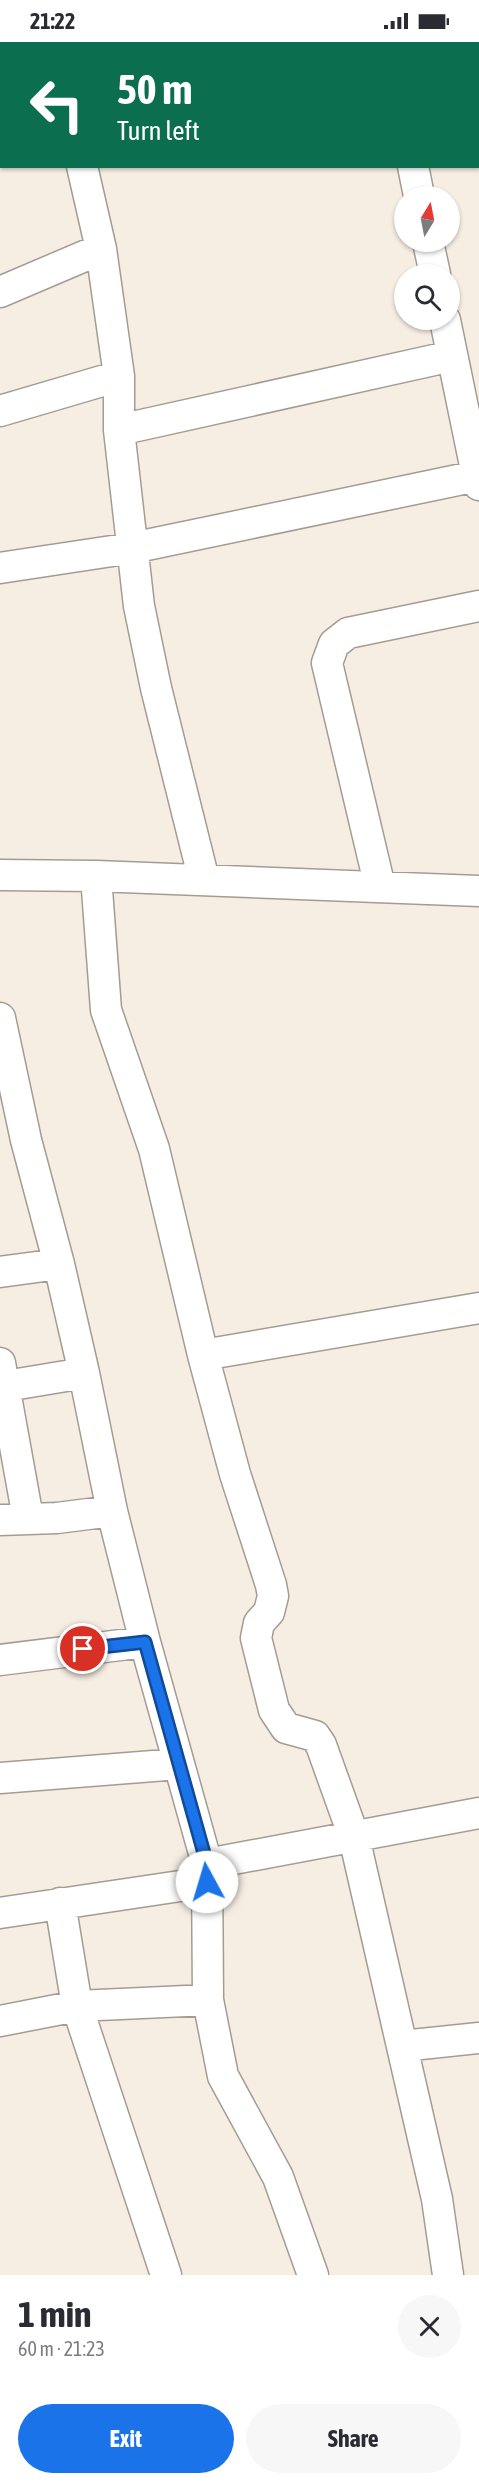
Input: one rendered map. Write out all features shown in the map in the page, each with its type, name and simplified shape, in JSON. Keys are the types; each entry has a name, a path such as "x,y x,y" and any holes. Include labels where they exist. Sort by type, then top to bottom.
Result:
{"street":[{"path":"82,168 101,249 119,376 120,430 138,606 204,880"},
{"path":"413,168 417,186"},
{"path":"0,292 101,249"},
{"path":"0,568 132,548 478,481 447,330"},
{"path":"120,430 452,356"},
{"path":"0,411 119,376"},
{"path":"380,887 327,663 334,644 348,633 479,606"},
{"path":"0,875 96,876 479,891"},
{"path":"96,876 106,1010 154,1149 203,1355 235,1474 271,1585 273,1596 269,1612 259,1623 256,1638 274,1710 286,1728 315,1736 321,1745 354,1837 436,2199 448,2275"},
{"path":"0,1018 26,1140 59,1264 84,1373 112,1511 207,1873 208,2000 223,2076 278,2176 313,2275"},
{"path":"0,1272 59,1264"},
{"path":"203,1355 479,1308"},
{"path":"84,1373 1,1378 14,1519 57,1518 112,1511"},
{"path":"0,1660 145,1642"},
{"path":"0,1778 179,1764"},
{"path":"0,1912 60,1903 207,1873 354,1837 479,1812"},
{"path":"60,1903 77,2006 166,2275"},
{"path":"0,2021 77,2006 208,2000"},
{"path":"402,2046 479,2038"}],"route":[{"path":"83,1649 145,1642 207,1864 207,1882"}]}
